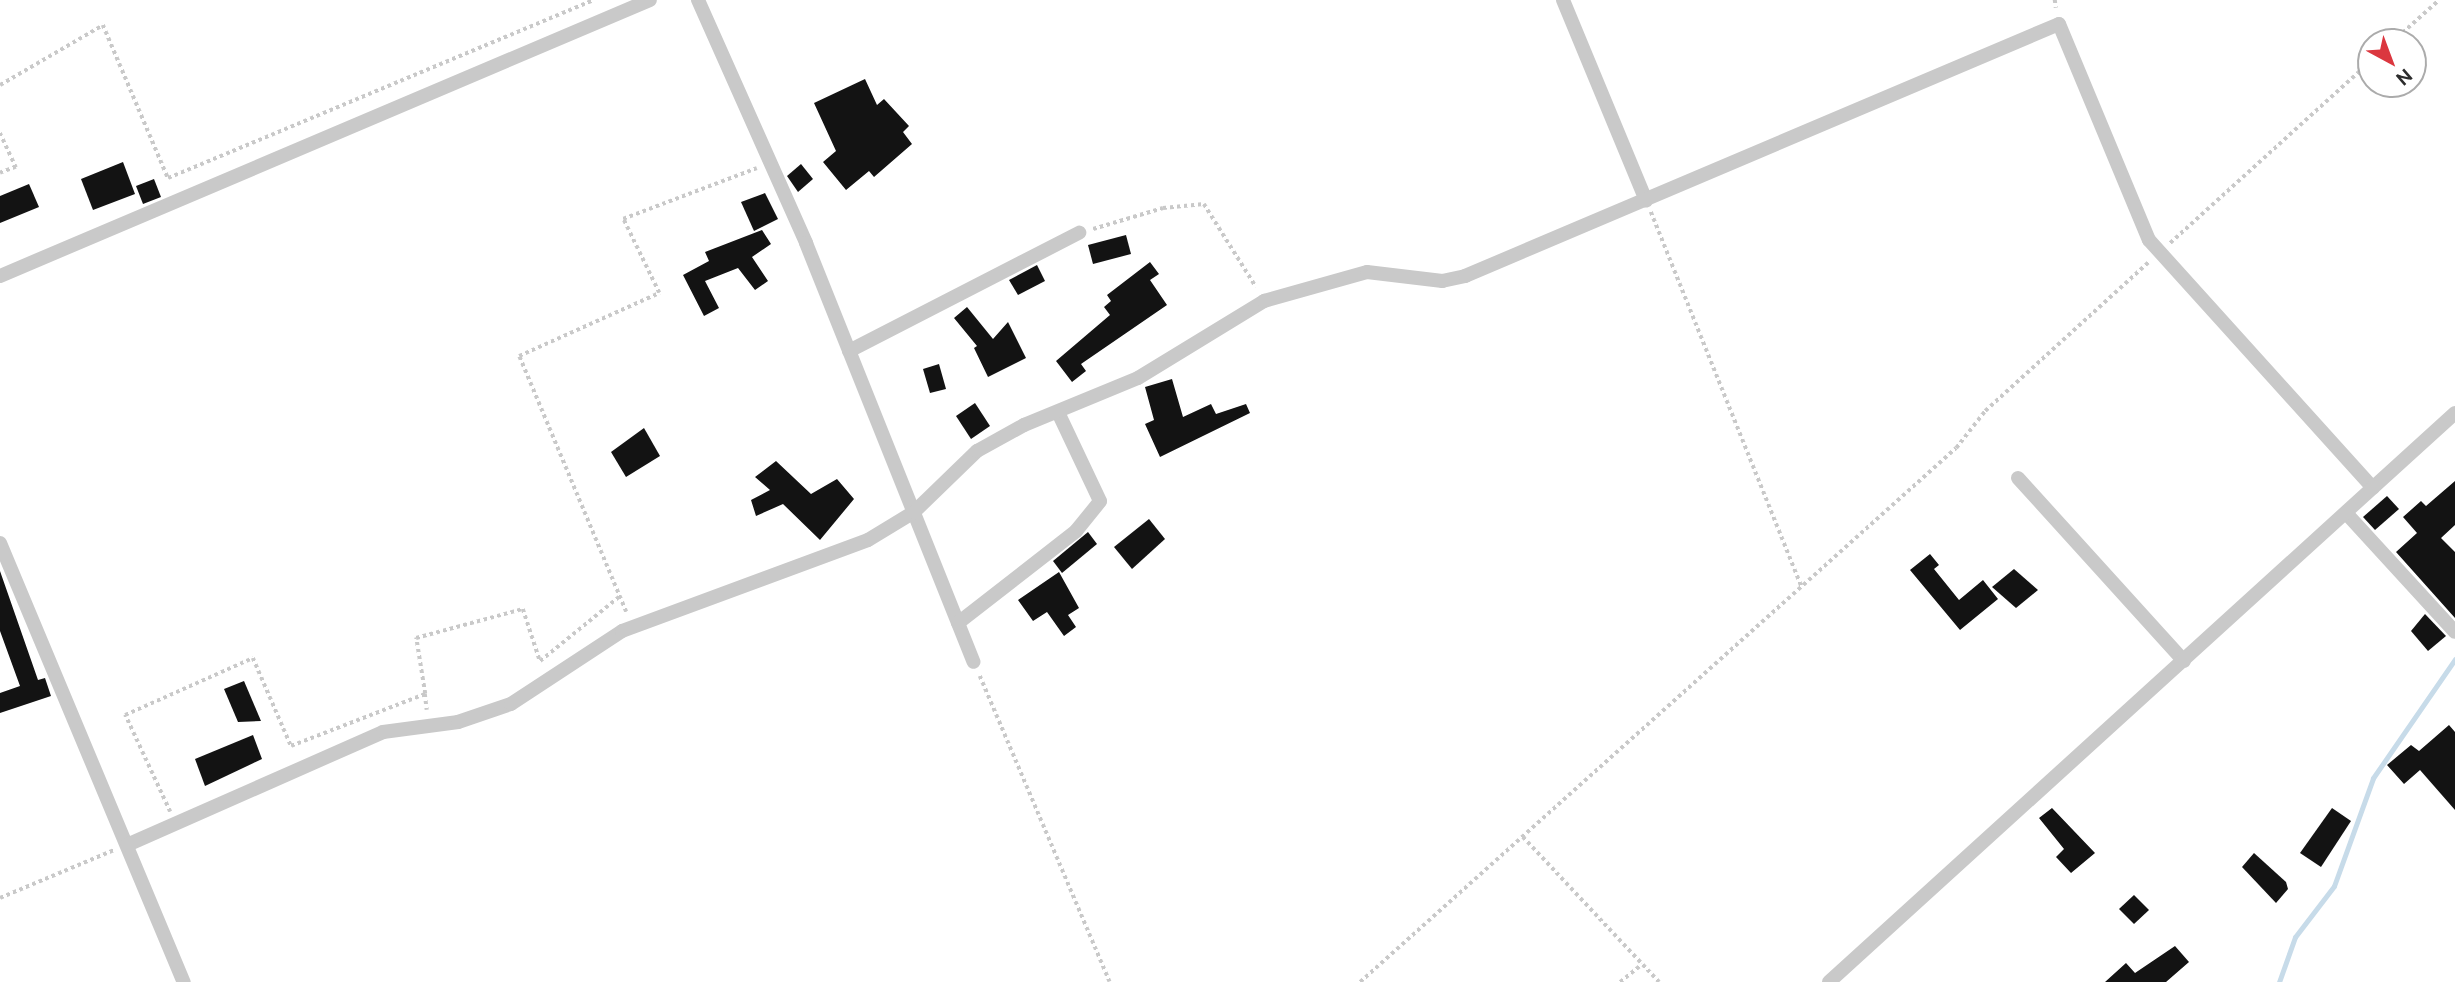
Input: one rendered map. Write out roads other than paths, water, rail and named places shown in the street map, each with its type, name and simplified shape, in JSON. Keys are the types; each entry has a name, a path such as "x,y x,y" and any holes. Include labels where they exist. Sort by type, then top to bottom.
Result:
{"street":[{"path":"0,276 650,0"},
{"path":"698,0 849,351 974,662"},
{"path":"1563,0 1646,200"},
{"path":"127,845 383,732 458,722 511,704 632,627 868,540 914,512 978,452 1058,412 1138,378 1264,301 1367,272 1442,281 1465,276 2059,24 2138,218 2159,253 2373,488"},
{"path":"849,351 1079,233"},
{"path":"958,623 1076,531 1100,501 1058,412"},
{"path":"1829,982 2455,413"},
{"path":"2018,478 2184,661"},
{"path":"2346,513 2454,632"},
{"path":"0,543 184,982"}],"waterway":[{"path":"2279,982 2295,937 2334,886 2373,778 2455,659"}]}
